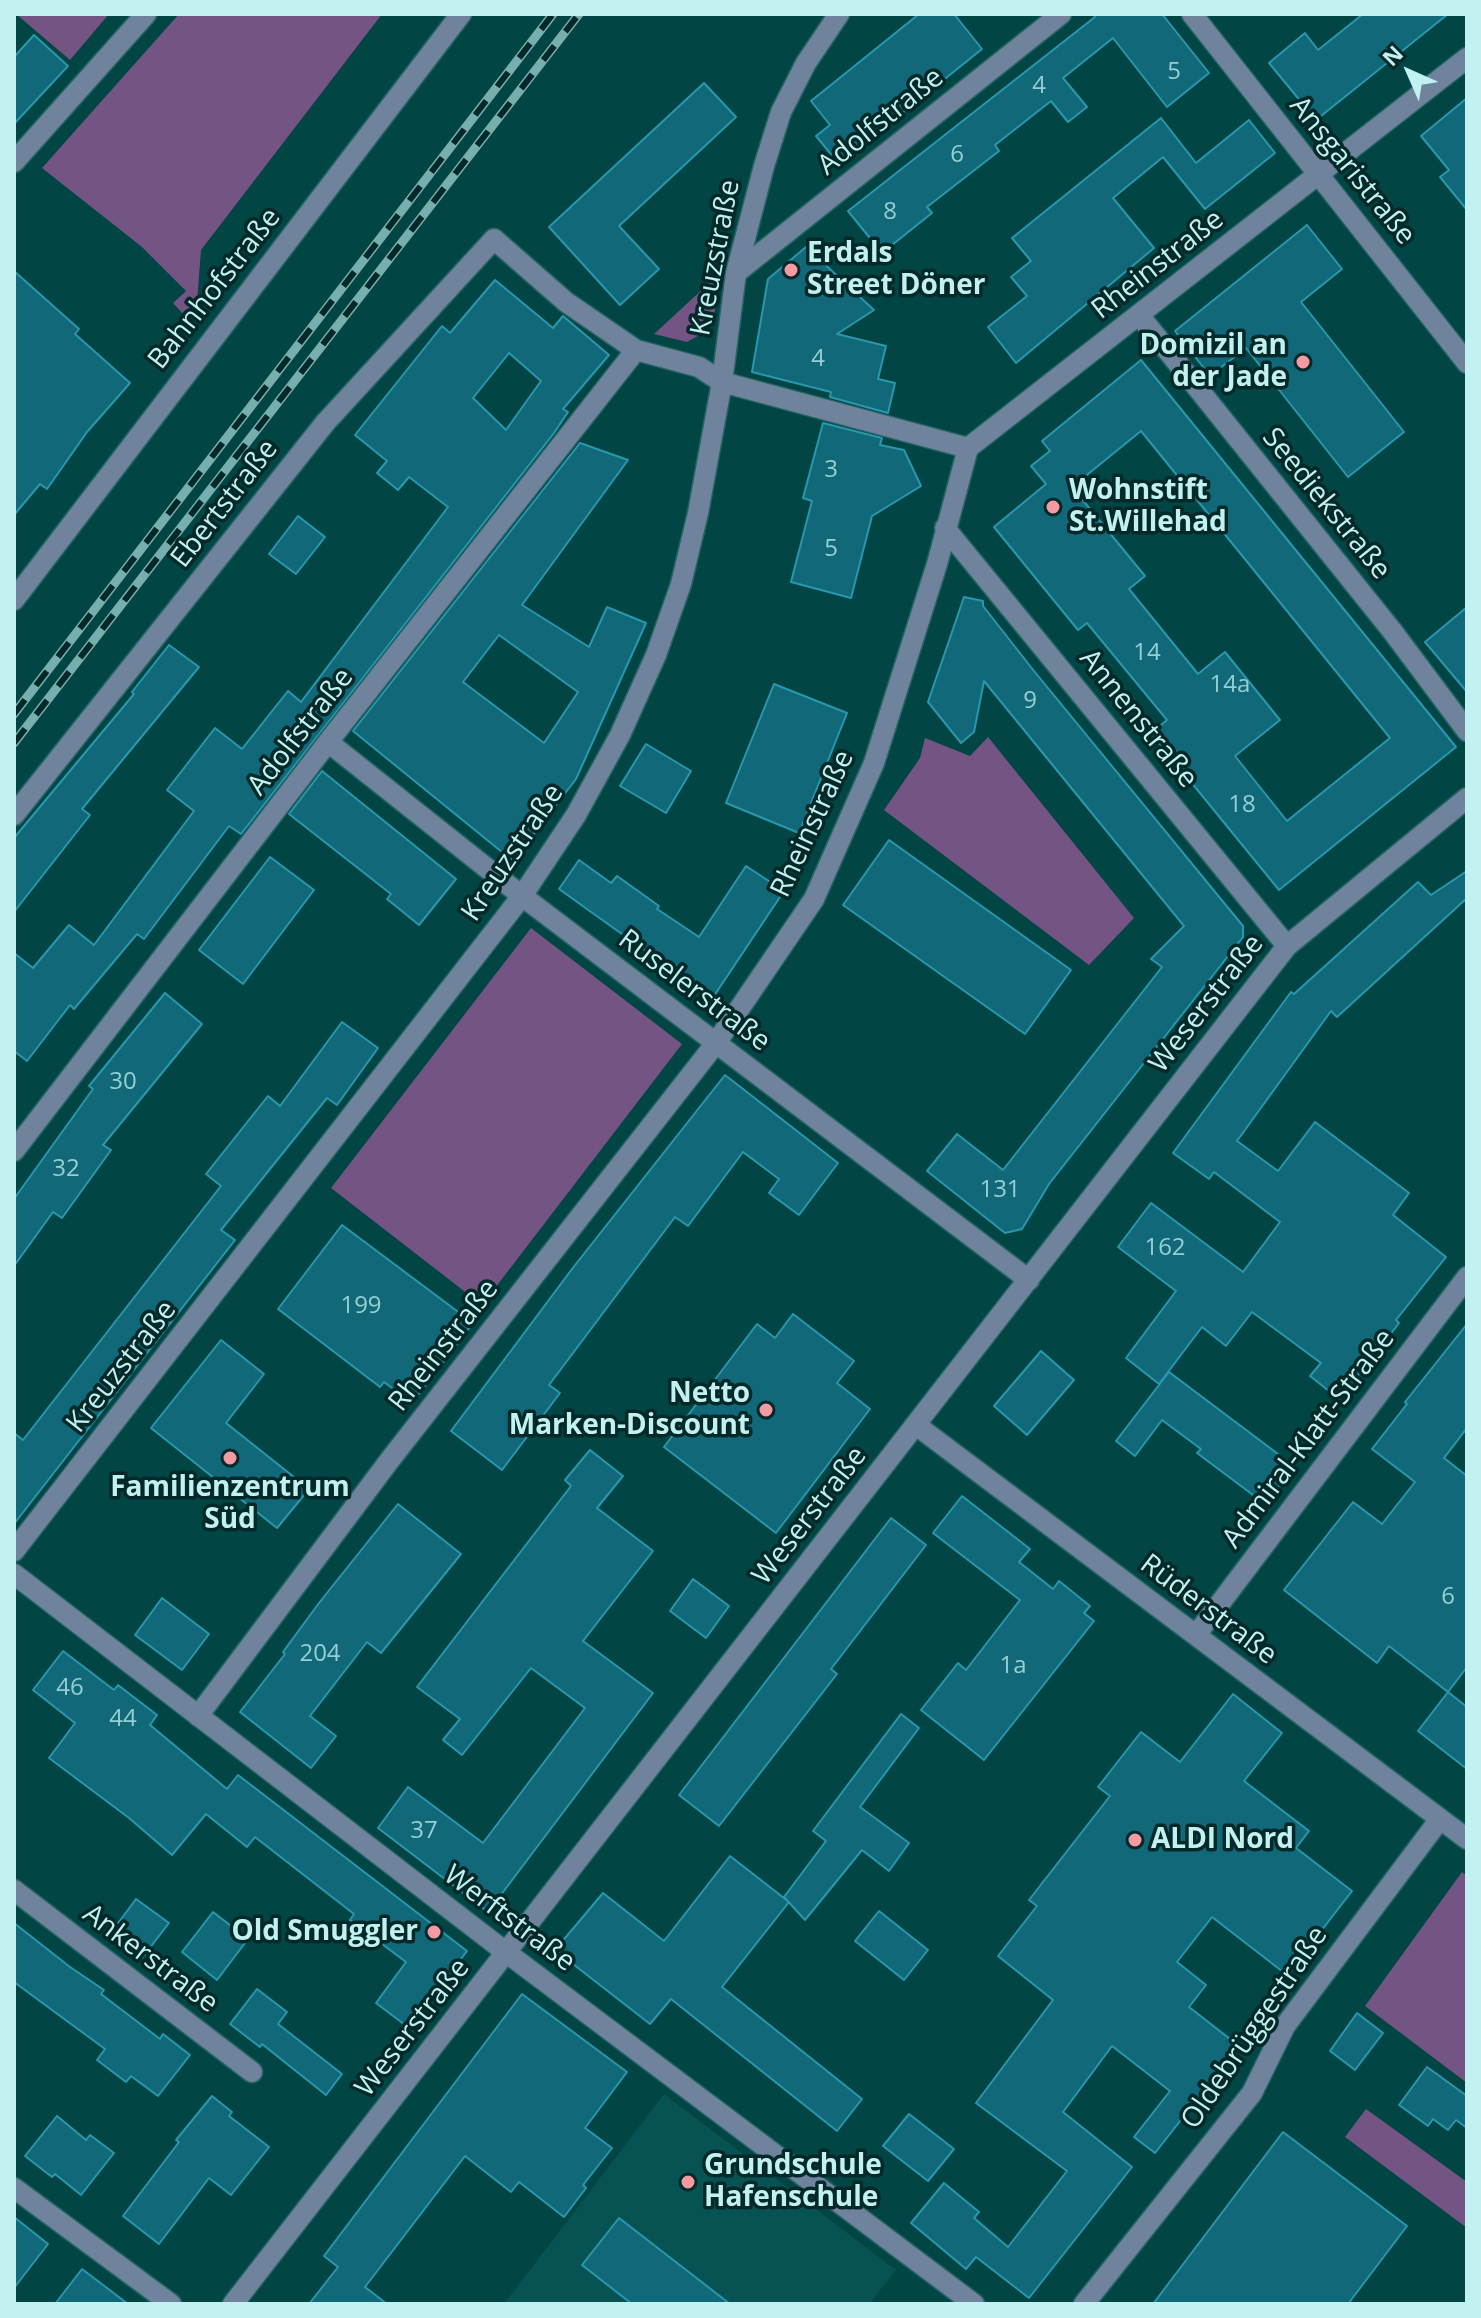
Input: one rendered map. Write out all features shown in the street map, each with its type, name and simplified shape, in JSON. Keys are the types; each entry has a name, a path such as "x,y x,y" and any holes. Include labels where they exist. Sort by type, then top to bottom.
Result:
{"street":[{"path":"14,162 146,14"},
{"name":"Bahnhofstraße","path":"14,600 461,14"},
{"name":"Kreuzstraße","path":"14,1551 522,896 576,815 620,735 656,655 681,584 698,513 722,382 736,273 768,152 781,112 806,63 839,14"},
{"name":"Adolfstraße","path":"736,273 1061,14"},
{"name":"Ansgaristraße","path":"1192,14 1467,363"},
{"name":"Rheinstraße","path":"198,1716 389,1461 716,1043 814,899 874,763 937,564 968,448 1467,58"},
{"name":"Ebertstraße","path":"14,815 325,423 494,239 566,302 636,350"},
{"name":"Seediekstraße","path":"1139,315 1393,632 1467,731"},
{"path":"636,350 699,367 722,382 968,448"},
{"name":"Adolfstraße","path":"14,1151 328,742 636,350"},
{"name":"Annenstraße","path":"945,528 1287,946"},
{"name":"Ruselerstraße","path":"328,742 522,896 1029,1280"},
{"name":"Weserstraße","path":"233,2304 1287,946 1467,798"},
{"name":"Admiral-Klatt-Straße","path":"1196,1635 1467,1277"},
{"name":"Rüderstraße","path":"916,1425 1467,1839"},
{"name":"Werftstraße","path":"14,1574 507,1953 974,2304"},
{"name":"Oldebrüggestraße","path":"1084,2304 1252,2093 1285,2026 1440,1819"},
{"name":"Ankerstraße","path":"14,1890 252,2072"},
{"path":"14,2188 171,2304"}],"shaded area":[{"path":"16,14 109,14 70,60"},
{"path":"179,14 382,14 201,250 197,302 184,315 173,303 186,291 142,247 42,168"},
{"path":"719,274 714,318 703,333 687,342 654,334"},
{"path":"988,737 1134,918 1089,965 884,810 920,758 925,738 970,756"},
{"path":"531,928 682,1044 482,1305 331,1188"},
{"path":"1462,1872 1467,1876 1467,2083 1365,2006"},
{"name":"Grundschule Hafenschule","path":"664,2094 896,2270 869,2304 504,2304"},
{"path":"1366,2109 1467,2182 1467,2228 1345,2137"}],"building":[{"path":"919,14 954,14 982,49 839,164 816,136 830,125 811,101"},
{"path":"1093,14 1162,14 1209,73 1167,107 1113,38 1063,78 1087,107 1068,122 1051,101 995,145 999,151 927,207 932,213 882,253 848,211 1095,17"},
{"path":"1363,14 1448,14 1316,120 1269,63 1305,33 1318,50"},
{"path":"34,35 68,66 14,124 14,57"},
{"path":"704,83 736,117 619,226 659,269 620,305 549,227"},
{"path":"1467,98 1467,210 1440,177 1449,170 1421,136"},
{"path":"1161,118 1196,163 1249,120 1275,153 1205,209 1163,157 1113,198 1154,248 1016,363 988,327 1027,296 1011,277 1031,261 1012,238"},
{"name":"Domizil an der Jade","path":"1307,225 1342,269 1301,302 1404,432 1348,477 1246,348 1210,376 1175,331"},
{"path":"806,247 874,310 837,334 886,346 878,379 895,383 888,413 830,397 831,392 752,372 768,279"},
{"path":"14,271 79,329 75,334 130,383 87,432 47,489 40,484 14,515"},
{"path":"495,280 553,328 563,316 609,355 563,409 568,412 554,433 241,834 229,826 144,939 137,934 74,1009 70,1005 27,1061 14,1051 14,953 33,968 69,925 94,945 194,811 167,790 215,728 242,749 288,691 301,702 448,507 409,477 398,490 377,473 387,461 355,435 442,326 450,333","holes":["509,353 541,381 506,430 473,398"]},
{"path":"1141,360 1456,747 1279,890 1151,733 1167,720 1087,623 1078,630 994,527 1046,484 1031,466 1050,451 1042,441","holes":["1141,431 1390,738 1287,821 1235,756 1280,720 1225,652 1198,674 1129,589 1145,576 1072,487"]},
{"path":"823,423 882,438 880,445 904,450 921,486 872,516 851,598 791,582 812,501 803,498"},
{"path":"580,443 628,460 522,605 589,647 607,607 646,623 576,779 513,861 353,731","holes":["499,635 578,692 544,743 463,682"]},
{"path":"298,516 325,537 296,574 269,554"},
{"path":"964,597 983,601 983,606 1034,671 1243,926 1243,937 1049,1184 1022,1229 1005,1233 927,1171 957,1134 1003,1170 1162,967 1151,959 1184,926 984,681 974,732 961,743 928,702"},
{"path":"1467,607 1467,692 1425,642"},
{"path":"169,645 199,667 82,809 90,815 14,912 14,838 134,694 132,692"},
{"path":"774,684 847,713 799,833 726,803"},
{"path":"646,744 691,771 666,813 620,786"},
{"path":"322,771 456,879 419,925 387,899 391,894 289,814"},
{"path":"889,840 1071,970 1025,1034 843,905"},
{"path":"270,857 314,890 243,984 199,950"},
{"path":"579,860 611,883 617,876 659,906 657,909 699,937 746,866 784,891 712,999 645,955 647,952 559,889"},
{"path":"1467,871 1467,898 1337,1017 1331,1011 1237,1141 1278,1171 1315,1122 1409,1193 1393,1215 1446,1257 1339,1399 1310,1376 1321,1363 1252,1312 1226,1346 1202,1327 1159,1384 1126,1358 1176,1291 1118,1247 1151,1203 1243,1272 1280,1222 1214,1172 1209,1179 1173,1153 1291,992 1294,994 1418,882 1431,895"},
{"path":"165,993 202,1024 103,1145 111,1150 62,1218 53,1212 14,1266 14,1199 93,1089 89,1086"},
{"path":"342,1022 378,1048 337,1105 327,1098 221,1230 235,1240 14,1524 14,1433 23,1440 221,1186 206,1174 268,1096 280,1106"},
{"path":"725,1075 838,1163 799,1215 769,1193 779,1179 743,1152 688,1226 675,1217 549,1385 560,1393 502,1470 451,1431 572,1269"},
{"path":"342,1225 473,1323 412,1403 384,1382 380,1387 278,1309"},
{"path":"793,1314 854,1361 837,1383 870,1409 776,1533 664,1447 757,1324 775,1338"},
{"path":"1467,1324 1467,1428 1444,1458 1467,1476 1467,1667 1448,1692 1389,1646 1377,1663 1284,1590 1353,1502 1382,1524 1415,1482 1372,1449"},
{"name":"Familienzentrum Süd","path":"221,1340 264,1374 226,1423 309,1489 277,1528 151,1428"},
{"path":"1041,1351 1074,1380 1027,1435 994,1406"},
{"path":"1169,1372 1294,1466 1265,1504 1197,1453 1201,1449 1162,1420 1135,1456 1116,1441"},
{"path":"590,1450 623,1476 597,1508 653,1551 583,1641 653,1693 488,1912 378,1828 408,1787 483,1843 585,1708 531,1668 462,1755 443,1740 460,1719 417,1687 571,1486 565,1480"},
{"path":"962,1496 1030,1549 1019,1562 1053,1589 1059,1581 1090,1606 1084,1613 1094,1621 984,1760 921,1710 958,1663 966,1670 1020,1600 933,1533"},
{"path":"398,1504 461,1554 381,1653 367,1642 310,1716 336,1736 311,1768 240,1712 319,1603"},
{"path":"891,1518 926,1545 831,1669 837,1674 719,1826 679,1795"},
{"path":"693,1579 729,1606 706,1638 670,1611"},
{"path":"162,1598 209,1634 182,1670 135,1635"},
{"path":"63,1651 114,1690 118,1685 157,1715 150,1725 227,1789 238,1775 467,1951 409,2028 376,2003 406,1962 350,1920 354,1914 255,1837 247,1847 206,1814 172,1855 129,1818 49,1758 75,1723 33,1690"},
{"path":"1448,1692 1467,1707 1467,1769 1418,1731"},
{"path":"1233,1694 1282,1733 1244,1781 1309,1831 1296,1848 1352,1891 1287,1975 1212,1917 1177,1962 1206,1985 1189,2007 1239,2046 1155,2153 1134,2137 1170,2091 1112,2046 1063,2112 1132,2167 1029,2298 976,2257 966,2269 911,2223 944,2183 979,2212 974,2218 1008,2247 1067,2171 976,2103 1053,2000 998,1956 1037,1906 1029,1900 1110,1796 1098,1787 1141,1732 1180,1762"},
{"path":"901,1714 919,1728 860,1807 909,1843 889,1871 862,1850 805,1920 784,1897 826,1841 813,1831"},
{"path":"730,1856 789,1902 722,1987 862,2099 837,2131 671,1999 650,2024 555,1950 603,1893 664,1941"},
{"path":"136,1899 169,1923 142,1958 110,1934"},
{"path":"879,1911 928,1950 904,1980 855,1941"},
{"path":"213,1912 248,1939 217,1980 182,1952"},
{"path":"14,1923 104,1990 101,1994 160,2039 163,2034 190,2055 158,2096 131,2076 126,2082 97,2060 105,2049 14,1982"},
{"path":"257,1989 287,2012 278,2024 342,2074 326,2095 262,2044 260,2047 230,2024"},
{"path":"522,1994 627,2072 585,2128 612,2148 583,2185 586,2188 564,2217 519,2182 511,2192 465,2156 365,2287 387,2304 309,2304 338,2267 324,2256"},
{"path":"1357,2013 1383,2033 1355,2070 1330,2051"},
{"path":"1427,2067 1467,2096 1467,2128 1456,2120 1448,2130 1433,2119 1428,2126 1399,2105"},
{"path":"212,2096 232,2112 229,2116 269,2147 231,2195 209,2178 159,2244 123,2216 179,2142 176,2140"},
{"path":"909,2114 954,2149 928,2181 883,2146"},
{"path":"57,2116 86,2140 90,2135 114,2153 81,2195 25,2156"},
{"path":"1283,2132 1407,2226 1348,2304 1153,2304"},
{"path":"14,2217 48,2244 14,2288"},
{"path":"619,2218 730,2304 632,2304 582,2265"},
{"path":"82,2269 128,2304 55,2304"}],"railway":[{"path":"14,714 553,14"},
{"path":"14,743 579,14"}],"place":[{"name":"Erdals Street Döner","path":"791,270"},
{"name":"Domizil an der Jade","path":"1303,362"},
{"name":"Wohnstift St.Willehad","path":"1053,507"},
{"name":"Netto Marken-Discount","path":"766,1410"},
{"name":"Familienzentrum Süd","path":"230,1458"},
{"name":"ALDI Nord","path":"1135,1840"},
{"name":"Old Smuggler","path":"434,1932"},
{"name":"Grundschule Hafenschule","path":"688,2182"}]}
